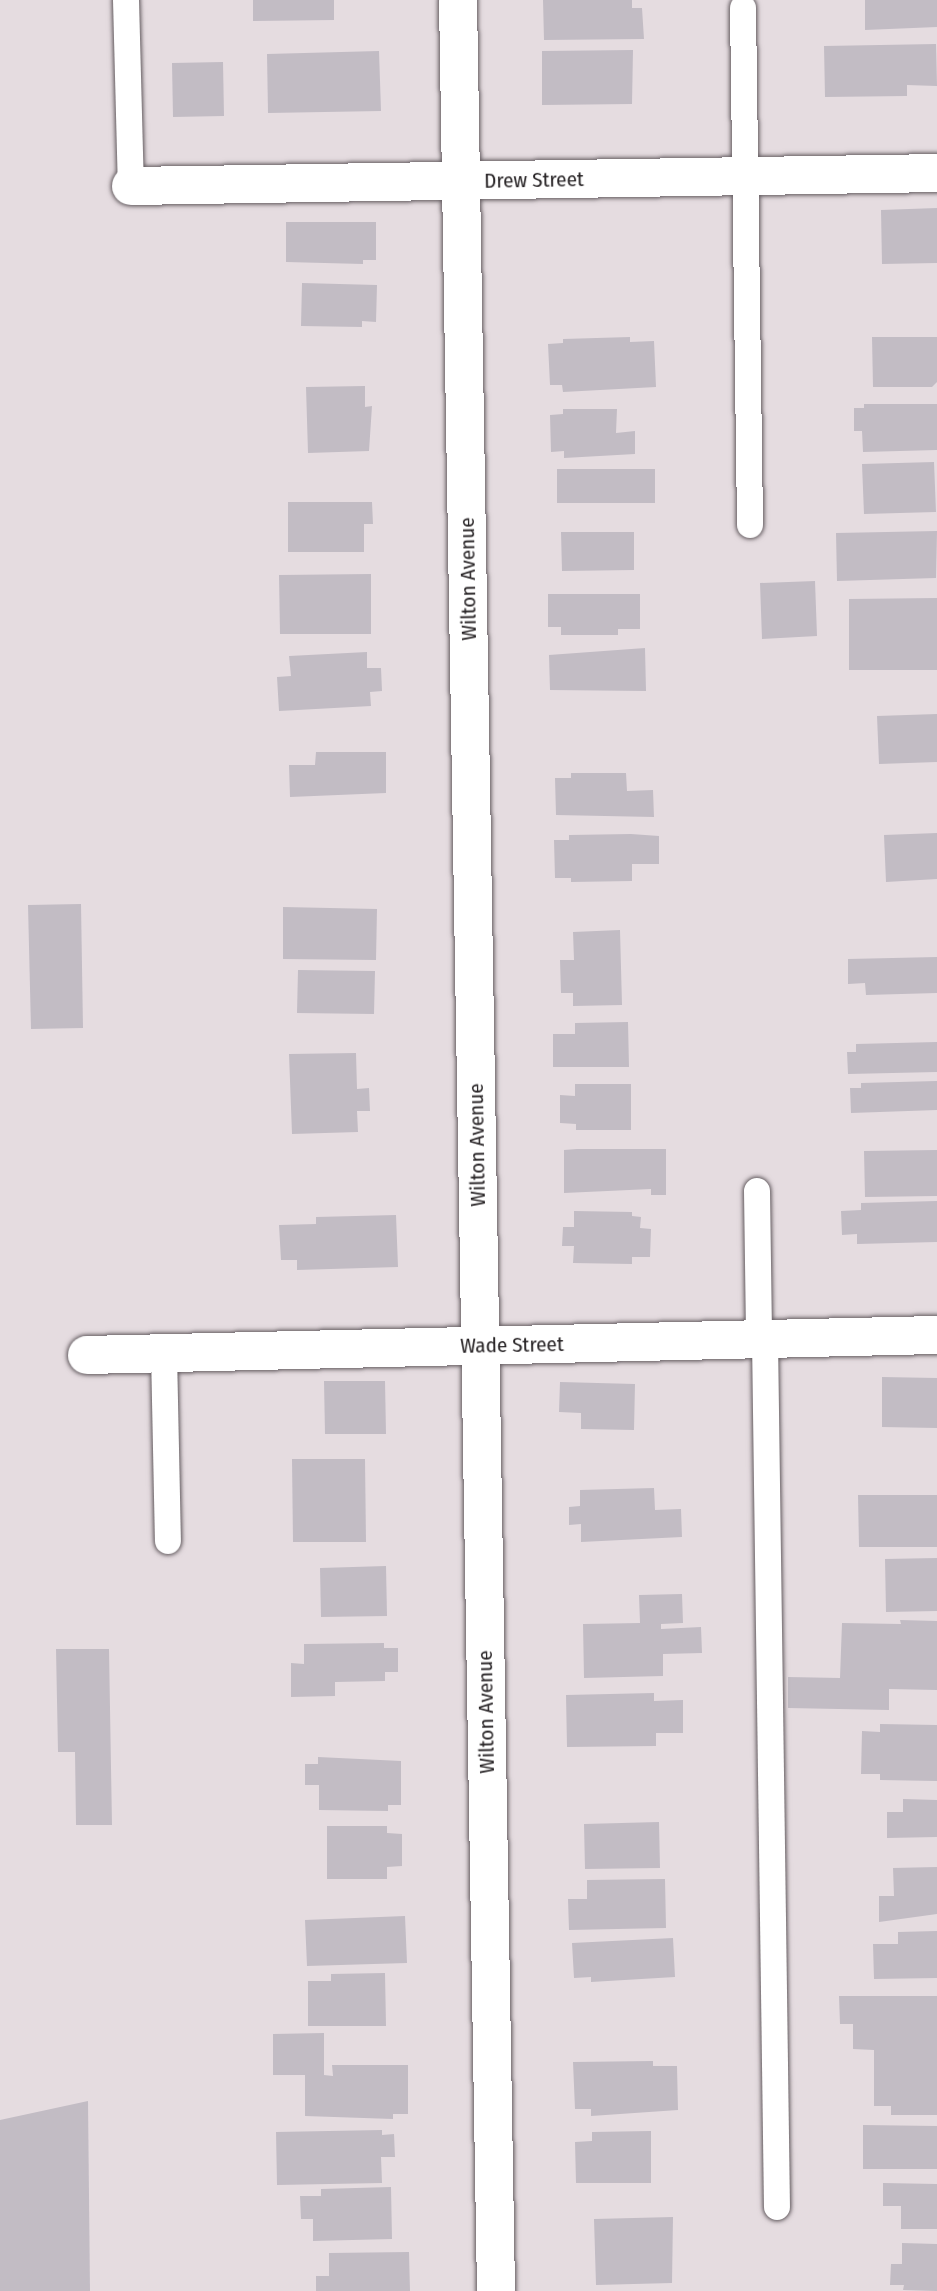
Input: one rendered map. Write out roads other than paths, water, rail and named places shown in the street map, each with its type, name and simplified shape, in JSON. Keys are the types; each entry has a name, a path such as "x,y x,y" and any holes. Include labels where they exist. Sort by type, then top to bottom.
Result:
{"street":[{"name":"Wilton Avenue","path":"458,0 496,2291"},
{"name":"Drew Street","path":"131,186 937,173"},
{"name":"Wade Street","path":"87,1354 937,1335"}],"lane":[{"path":"126,0 131,186"},
{"path":"743,8 750,525"},
{"path":"757,1191 777,2207"},
{"path":"164,1353 168,1541"}]}
